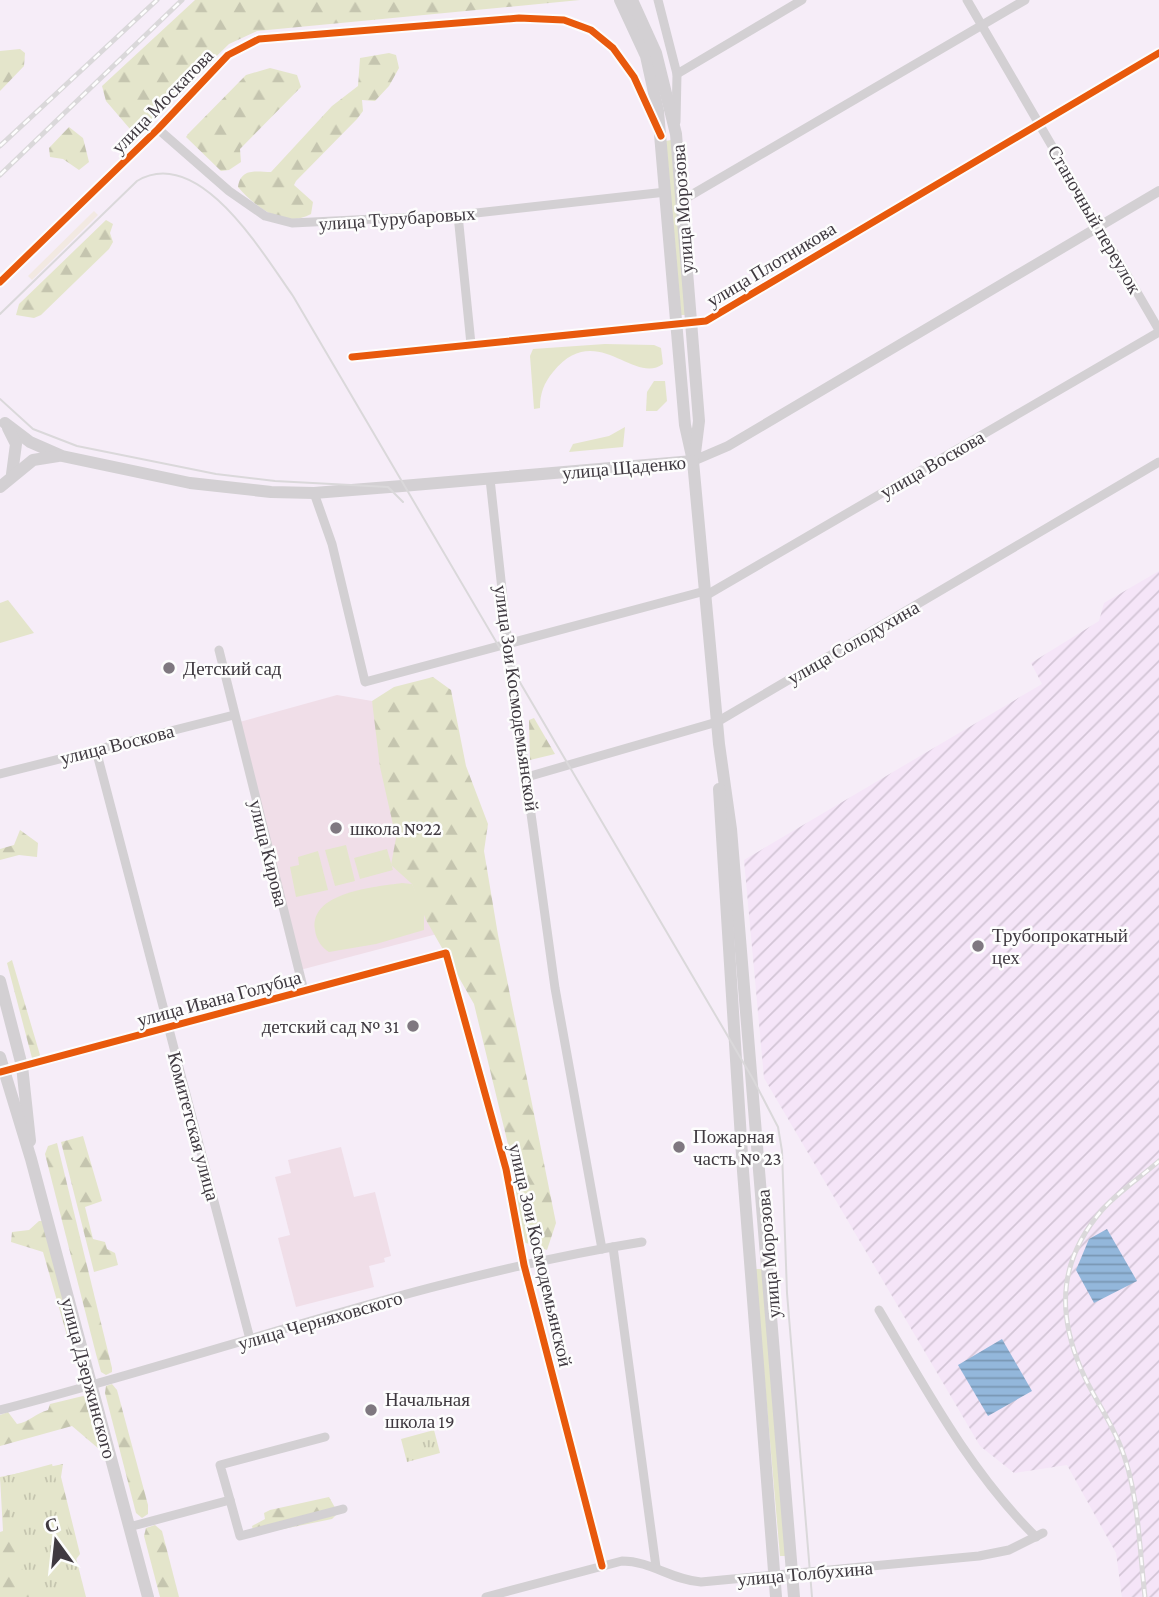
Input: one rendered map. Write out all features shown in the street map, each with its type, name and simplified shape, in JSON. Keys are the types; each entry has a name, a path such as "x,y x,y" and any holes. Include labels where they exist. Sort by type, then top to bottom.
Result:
{"main road":[{"name":"улица Морозова","path":"620,0 646,56 661,136 685,425 693,461 719,744 731,829 761,1168 794,1597"},
{"path":"632,0 656,53 676,134"},
{"name":"улица Морозова","path":"676,134 699,421 693,461"},
{"path":"0,487 12,474 16,444 3,420"},
{"name":"улица Щаденко","path":"3,420 30,442 62,456 190,484 314,493 693,461"},
{"name":"улица Щаденко","path":"12,474 33,460 62,456"},
{"name":"улица Морозова","path":"719,744 719,823 776,1597"},
{"name":"улица Дзержинского","path":"0,981 22,1066 31,1158"},
{"name":"улица Дзержинского","path":"0,1057 2,1072 31,1158 148,1597"},
{"path":"743,1171 761,1168"},
{"path":"750,1261 768,1258"}],"street":[{"name":"улица Морозова","path":"658,0 677,74 676,134"},
{"path":"677,74 802,0"},
{"name":"Станочный переулок","path":"967,0 1159,331"},
{"path":"681,201 1025,0"},
{"name":"улица Москатова","path":"0,282 158,130 229,55 259,39 544,17 579,24 602,38 634,77 661,136"},
{"name":"улица Плотникова","path":"352,357 706,321 1159,53"},
{"name":"улица Турубаровых","path":"158,130 229,191 265,216 279,220 309,223 458,215 666,192"},
{"name":"улица Щаденко","path":"693,461 728,446 1159,191"},
{"path":"458,215 471,344"},
{"name":"улица Воскова","path":"314,493 332,544 365,682 705,593 1159,331"},
{"name":"улица Солодухина","path":"527,777 717,722 1159,462"},
{"name":"улица Зои Космодемьянской","path":"490,479 508,644 557,999 602,1249"},
{"name":"улица Кирова","path":"219,650 303,991"},
{"name":"улица Воскова","path":"0,774 234,715"},
{"name":"Комитетская улица","path":"96,750 250,1339"},
{"name":"улица Зои Космодемьянской","path":"446,953 506,1169 524,1265 602,1566"},
{"name":"улица Ивана Голубца","path":"2,1072 446,953"},
{"name":"улица Черняховского","path":"0,1410 524,1265 642,1242"},
{"path":"613,1247 656,1567"},
{"name":"улица Толбухина","path":"486,1597 602,1566 636,1561 689,1581 793,1575 986,1555 1009,1550 1039,1535 1013,1515 962,1449 879,1310"},
{"path":"325,1437 220,1465 240,1536 343,1509"},
{"path":"129,1527 230,1500"}],"shaded area":[{"path":"94,211 98,215 32,280 28,276"},
{"path":"1159,571 1159,1597 1122,1597 1116,1553 1067,1465 1014,1473 980,1446 764,1078 744,860 1042,684 1031,663 1099,621 1104,603"},
{"name":"школа №22","path":"337,695 372,701 437,934 300,970 236,723"},
{"path":"341,1147 354,1197 375,1192 391,1256 384,1258 385,1262 369,1266 374,1287 296,1307 278,1238 290,1235 275,1177 291,1173 288,1160"}],"green space":[{"path":"195,0 580,0 257,31 229,44 142,129 130,129 106,101 102,86"},
{"path":"20,49 25,53 24,66 0,91 0,51"},
{"path":"389,53 396,55 399,68 389,86 375,101 362,100 363,111 357,119 294,185 313,202 311,214 291,219 281,217 261,208 245,195 238,187 242,176 255,171 271,172 332,106 358,86 360,58"},
{"path":"270,68 297,75 301,87 240,149 241,162 229,170 221,171 186,137 246,75"},
{"path":"69,127 83,138 89,162 79,170 63,159 50,157 49,148"},
{"path":"671,140 686,315 681,315 666,141"},
{"path":"106,220 113,224 110,233 113,242 109,249 41,315 34,318 16,315 19,304"},
{"path":"605,344 654,345 661,348 663,364 652,368 640,367 599,352 584,351 569,357 553,372 543,388 540,408 534,409 530,356 533,349"},
{"path":"654,381 665,381 667,401 657,411 646,411 647,392"},
{"path":"625,427 623,447 569,452 573,444 609,436"},
{"path":"8,600 34,633 0,643 0,603"},
{"path":"433,677 451,690 466,766 488,824 484,851 498,935 556,1223 547,1250 520,1241 513,1165 474,1004 426,920 412,884 391,865 396,838 380,767 372,701 394,687"},
{"path":"534,718 555,754 530,760 529,720"},
{"path":"20,830 38,843 37,857 19,855 0,860 0,849 14,845"},
{"path":"346,845 355,881 335,886 325,850"},
{"path":"387,849 393,870 360,879 354,858"},
{"path":"318,851 328,890 296,897 290,867 299,865 298,857"},
{"path":"402,883 412,884 424,910 424,930 376,944 329,952 321,945 315,930 316,917 322,907 346,894"},
{"path":"12,960 40,1055 38,1058 32,1058 7,963"},
{"path":"83,1136 102,1201 85,1207 93,1239 105,1242 107,1249 115,1253 118,1265 94,1272 61,1142"},
{"path":"57,1143 112,1368 112,1372 106,1375 101,1372 96,1354 45,1154 48,1146"},
{"path":"39,1221 43,1221 74,1339 68,1339 43,1252 11,1242 12,1232 29,1230"},
{"path":"755,1269 764,1269 788,1556 780,1556"},
{"path":"112,1384 117,1390 148,1505 148,1514 142,1518 136,1513 105,1393 106,1386"},
{"path":"83,1396 89,1399 101,1443 99,1449 72,1426 0,1446 0,1415 8,1412 17,1424 48,1410 50,1404"},
{"path":"434,1430 440,1453 407,1462 401,1439"},
{"path":"52,1464 86,1597 29,1597 0,1478"},
{"path":"63,1464 61,1477 80,1554 48,1597 0,1597 0,1532 3,1531 0,1477"},
{"path":"329,1497 338,1513 332,1519 254,1535 252,1526 265,1519 264,1513"},
{"path":"155,1525 162,1531 179,1597 160,1597 144,1536 146,1528"}],"water":[{"path":"1107,1229 1137,1281 1094,1303 1076,1270 1089,1239"},
{"path":"1002,1339 1032,1391 988,1416 958,1365"}],"tram line":[{"path":"0,314 137,181 160,174 183,177 206,190 227,209 247,231 293,296 753,1079 778,1127 782,1151 787,1293 812,1597"},
{"path":"0,399 33,429 77,446 216,474 275,481 388,487 403,502"}],"railway":[{"path":"0,146 157,0"},
{"path":"0,175 182,0"},
{"path":"1145,1597 1131,1481 1116,1435 1090,1388 1073,1347 1068,1326 1066,1286 1077,1247 1088,1228 1108,1203 1159,1161"}],"cycle path":[{"path":"0,282 158,129 228,55 259,39 519,18 564,20 591,30 613,48 634,77 661,136"},
{"path":"352,357 706,321 1159,53"},
{"path":"0,1072 446,953 506,1169 524,1265 602,1566"}],"place":[{"name":"Детский сад","path":"169,668"},
{"name":"школа №22","path":"336,828"},
{"name":"Трубопрокатный цех","path":"978,946"},
{"name":"детский сад № 31","path":"413,1026"},
{"name":"Пожарная часть № 23","path":"679,1147"},
{"name":"Начальная школа 19","path":"371,1410"}]}
